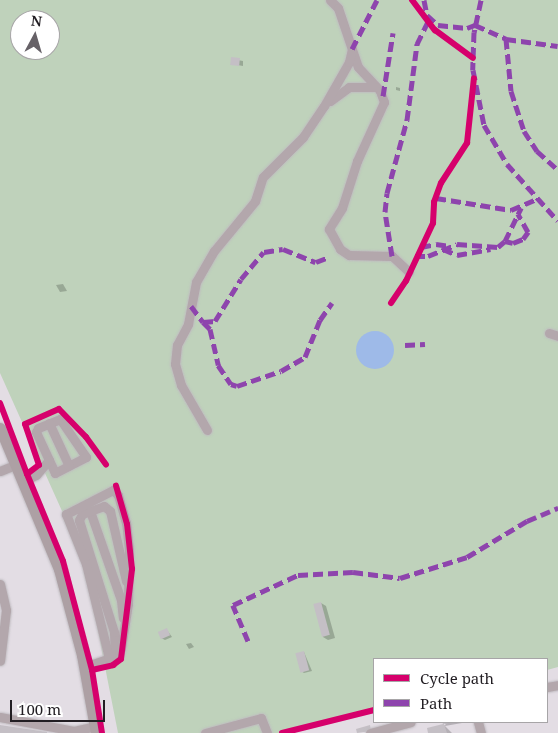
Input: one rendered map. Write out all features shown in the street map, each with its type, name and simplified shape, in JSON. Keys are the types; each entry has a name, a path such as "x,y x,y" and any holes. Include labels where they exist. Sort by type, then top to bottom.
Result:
{"main road":[{"path":"0,428 56,559 84,667 95,729"}],"street":[{"path":"330,0 338,8 358,67 383,96 381,113 357,161 342,208 329,229 340,249 349,255 392,256 409,272"},
{"path":"207,430 181,385 175,364 177,345 188,324 196,282 214,251 255,201 263,177 303,137 324,106 349,62 352,49"},
{"path":"324,106 349,87 375,88"},
{"path":"24,481 36,475 55,472 84,460 86,453 62,420 49,424 36,432 55,472"},
{"path":"49,424 69,466"},
{"path":"36,475 49,460"},
{"path":"0,470 17,464"},
{"path":"84,667 112,658 121,648 130,569 126,523 118,495 113,490 66,514 86,564 112,658"},
{"path":"112,658 114,632 79,520 80,516 90,510 104,506 110,511 128,589"},
{"path":"90,510 121,600 124,626"},
{"path":"0,584 3,620 0,661"},
{"path":"0,716 74,731 95,729"},
{"path":"204,733 261,718 267,733"},
{"path":"370,733 407,723"}],"green space":[{"path":"0,0 558,0 558,667 548,670 548,658 373,658 373,712 286,733 118,733 84,560 0,373"}],"water":[{"path":"375,331 388,337 394,350 388,363 375,369 362,363 356,350 362,337"}],"building":[{"path":"231,57 240,58 239,66 230,65"},
{"path":"321,602 330,635 322,637 313,604"},
{"path":"167,628 170,635 161,639 158,632"},
{"path":"304,651 309,670 300,673 295,653"},
{"path":"448,723 444,724 447,733 428,733 427,728"},
{"path":"0,725 47,732 47,733 0,733"},
{"path":"370,725 371,731 357,733 356,729"}],"marked path":[{"path":"352,49 377,0"},
{"path":"424,0 427,15 438,25 467,28 475,25 506,39 558,46"},
{"path":"481,0 474,32 473,70 484,125 507,164 558,221"},
{"path":"392,256 385,212 387,193 407,120 417,44 429,19"},
{"path":"383,96 393,33"},
{"path":"506,39 511,91 524,131 537,151 558,170"},
{"path":"436,198 511,210 537,199"},
{"path":"415,256 428,256 457,244 498,247 505,241 521,208"},
{"path":"505,241 513,243 523,239 528,232 518,214"},
{"path":"421,247 436,244 450,246"},
{"path":"191,306 203,322 215,321 241,279 264,252 283,249 316,262 329,257"},
{"path":"443,249 457,255 490,249"},
{"path":"203,322 210,329 218,365 231,384 237,386 281,371 305,357 320,320 332,303"},
{"path":"405,345 425,344"},
{"path":"248,641 233,605 298,575 353,572 400,578 467,557 527,521 558,508"}],"cycle path":[{"path":"412,0 435,30 473,58"},
{"path":"391,303 406,281 433,223 434,202 441,183 467,143 474,78"},
{"path":"0,403 27,474 39,465 25,424 59,409 86,437 106,465"},
{"path":"27,474 63,561 92,670"},
{"path":"102,733 92,670 113,665 121,659 132,569 127,524 116,486"},
{"path":"282,733 373,710"}]}
